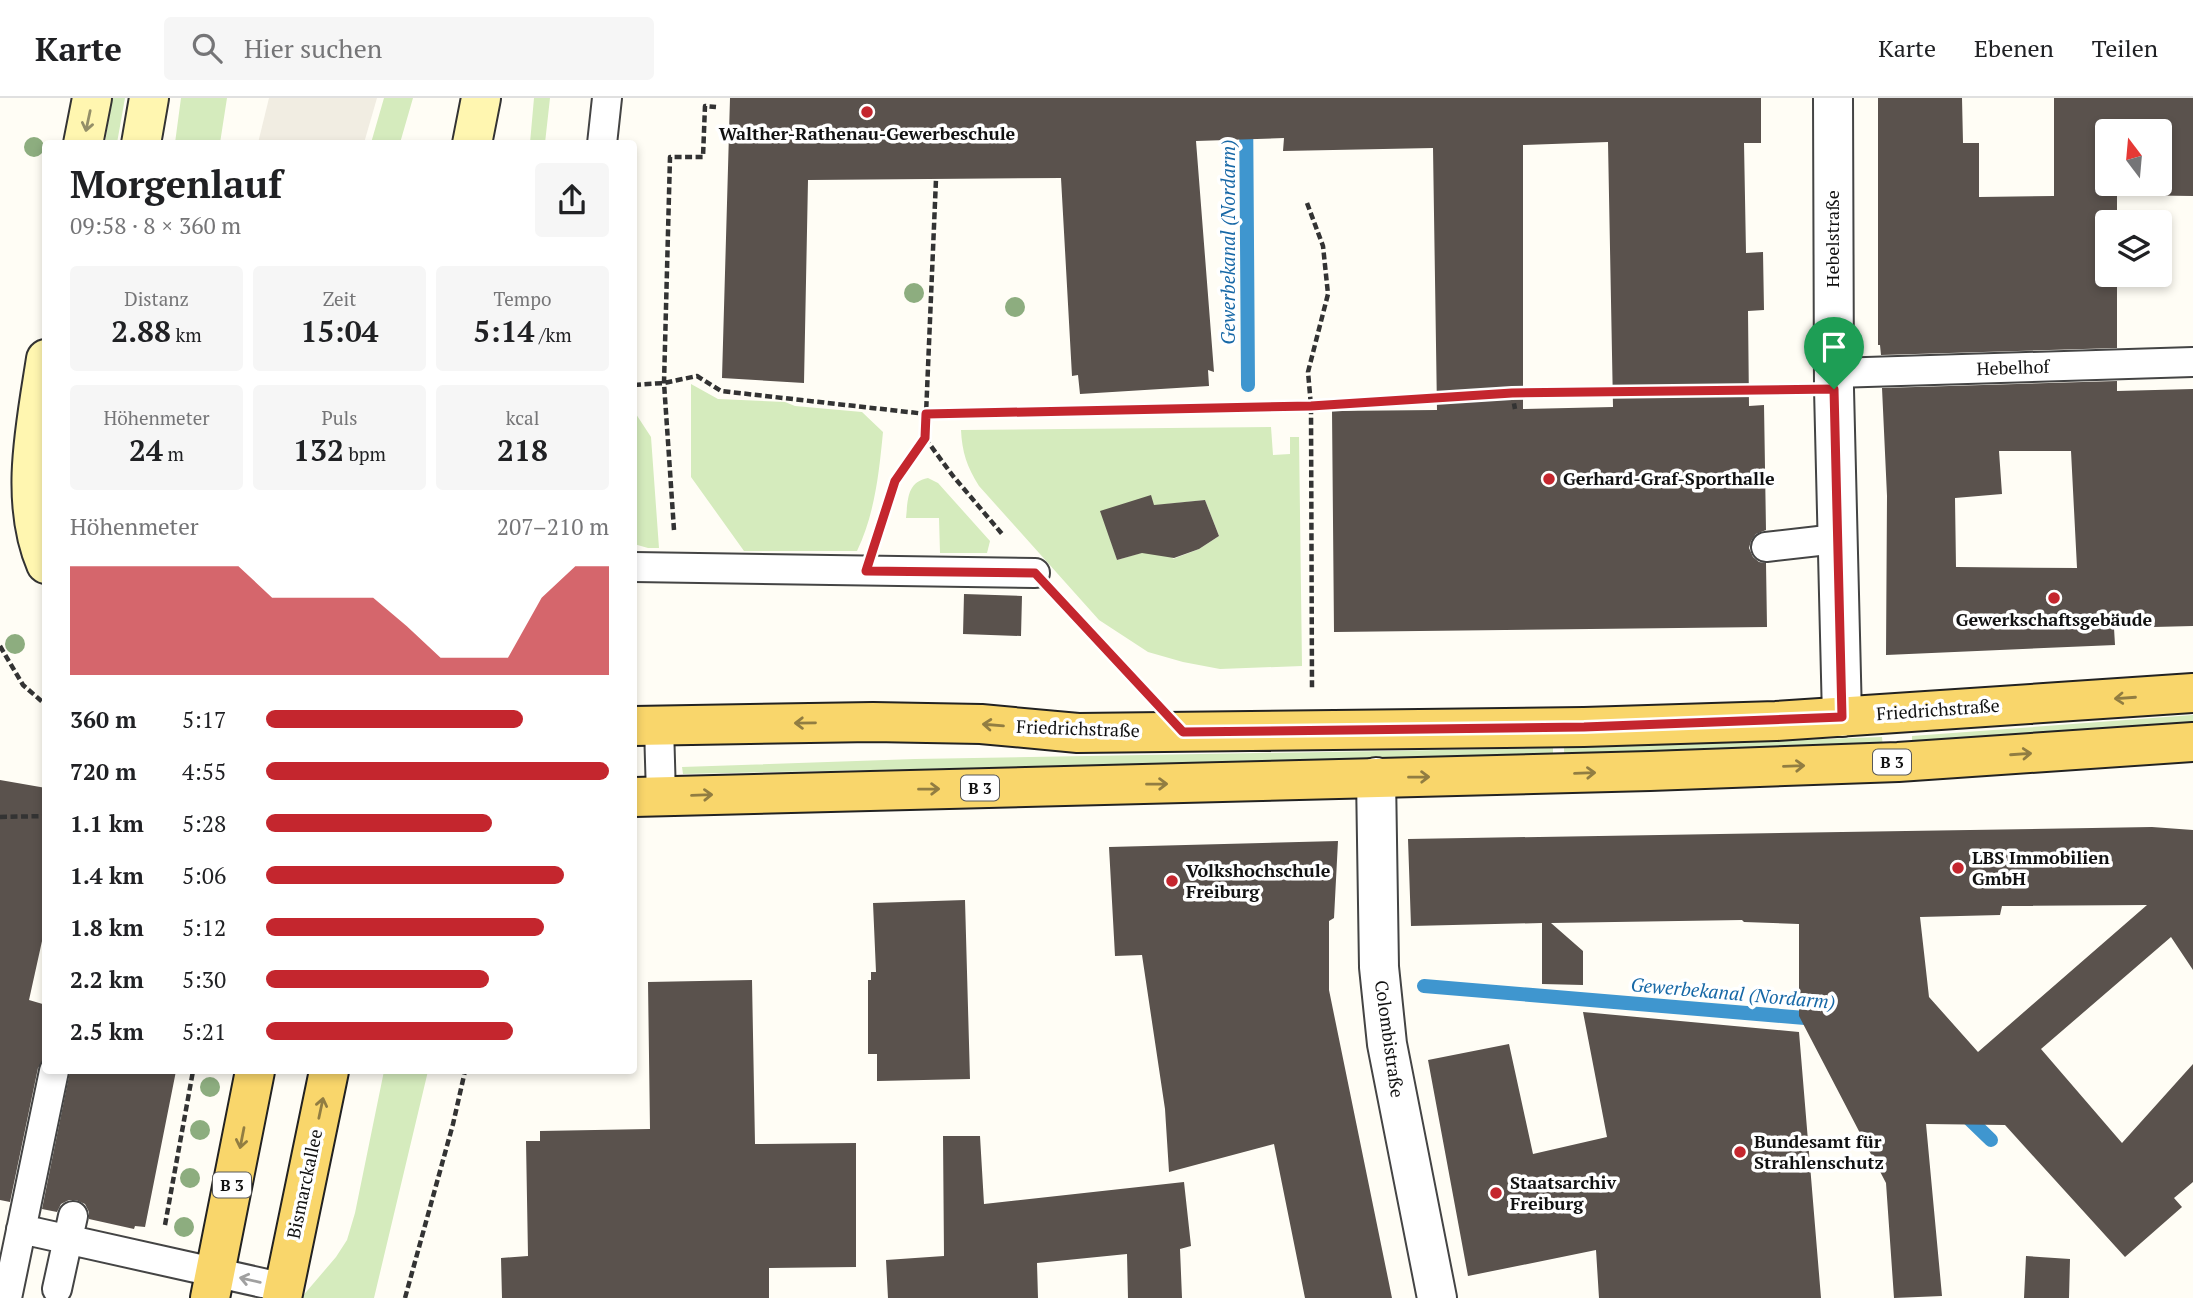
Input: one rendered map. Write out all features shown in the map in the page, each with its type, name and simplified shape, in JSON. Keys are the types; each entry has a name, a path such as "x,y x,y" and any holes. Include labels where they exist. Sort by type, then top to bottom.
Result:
{"main road":[{"path":"84,140 92,98"},
{"path":"142,140 149,98"},
{"path":"473,140 481,98"},
{"path":"42,382 31,471 34,521 42,555"},
{"name":"Friedrichstraße","path":"646,726 873,722 981,724 1078,733 1584,727 1842,717 2193,693"},
{"name":"B 3","path":"647,797 1898,762 2193,742"},
{"name":"B 3","path":"212,1285 254,1074"},
{"name":"Bismarckallee","path":"284,1293 328,1074"}],"street":[{"name":"Hebelstraße","path":"1833,98 1836,539 1842,717"},
{"name":"Colombistraße","path":"1376,777 1379,967 1387,1044 1437,1298"}],"lane":[{"path":"602,140 607,98"},
{"name":"Hebelhof","path":"1834,381 2193,362"},
{"path":"1766,547 1836,539"},
{"path":"637,567 1035,573"},
{"path":"646,726 647,797"},
{"path":"7,1298 53,1074"},
{"path":"21,1229 71,1228 159,1260 212,1285 284,1293"},
{"path":"57,1289 71,1228"}],"path":[{"path":"676,568 664,383 670,157 703,157 705,106 716,107"},
{"path":"866,571 895,481 925,438 936,179"},
{"path":"1307,203 1323,246 1328,294 1308,372 1311,406 1312,732"},
{"path":"637,386 697,376 721,391 926,414 1311,406 1512,393 1834,381"},
{"path":"1512,393 1515,409"},
{"path":"925,438 953,476 1035,573 1183,732"},
{"path":"0,646 23,685 42,702"},
{"path":"0,817 42,816"},
{"path":"159,1260 191,1074"},
{"path":"405,1298 453,1124 463,1074"}],"green space":[{"path":"112,98 125,98 118,140 105,140"},
{"path":"181,98 227,98 220,140 175,140"},
{"path":"384,98 413,98 401,140 372,140"},
{"path":"534,98 550,98 545,140 530,140"},
{"path":"691,384 718,399 785,402 795,406 862,412 883,432 872,507 857,551 744,551 691,477"},
{"path":"637,416 651,437 659,548 637,545"},
{"path":"1271,427 1273,455 1290,454 1290,437 1299,437 1302,666 1220,669 1183,662 1148,652 1099,620 979,486 966,459 961,430","holes":["1205,500 1219,536 1199,549 1173,559 1170,551 1141,553 1117,560 1101,511"]},
{"path":"928,478 938,483 990,541 987,553 940,553 939,518 906,518 912,487"},
{"path":"2193,715 2193,722 1912,745 1912,736"},
{"path":"1882,737 1883,748 1564,756 1564,748"},
{"path":"1553,748 1553,756 683,774 682,767 915,759"},
{"path":"383,1074 427,1074 374,1298 301,1298 347,1240"}],"shaded area":[{"path":"269,98 377,98 365,140 259,140"}],"building":[{"path":"730,98 1761,98 1761,143 1744,143 1746,253 1763,252 1764,310 1748,311 1749,406 1764,405 1766,530 1756,534 1749,548 1753,557 1766,563 1767,627 1334,632 1332,411 1437,410 1433,148 1283,151 1284,138 1196,141 1214,372 1208,370 1209,386 1080,394 1078,375 1072,376 1061,178 808,180 804,383 722,378","holes":["1608,142 1613,407 1523,409 1523,145"]},
{"path":"1878,98 1962,98 1963,143 1979,143 1979,197 2054,196 2054,98 2193,98 2193,196 2172,196 2172,119 2095,119 2095,196 2117,196 2117,210 2095,210 2095,287 2117,287 2117,348 1881,355"},
{"path":"2117,381 2117,391 2193,389 2193,626 2114,628 2115,645 1886,655 1887,496 1882,388","holes":["1999,451 2071,451 2077,568 1956,567 1955,498 2002,494"]},
{"path":"1151,495 1154,505 1205,500 1219,536 1199,549 1174,558 1142,553 1117,560 1100,511"},
{"path":"964,594 1022,596 1021,636 963,634"},
{"path":"0,780 42,787 42,941 29,1000 42,1004 42,1062 38,1068 10,1202 0,1200"},
{"path":"2152,827 2193,830 2193,970 2171,937 2041,1049 2122,1143 2193,1064 2193,1182 2174,1198 2182,1207 2125,1257 2005,1125 1926,1124 1942,1296 1894,1298 1886,1183 1799,1016 1799,924 1742,920 1551,923 1583,951 1583,985 1542,984 1542,923 1411,926 1408,839","holes":["2147,905 1978,1052 1929,997 1920,917 2000,915 2002,906"]},
{"path":"1338,841 1334,918 1329,921 1329,990 1392,1298 1305,1298 1274,1144 1169,1172 1165,1109 1142,955 1115,956 1109,847"},
{"path":"965,900 970,1079 877,1081 877,1054 868,1054 868,980 871,980 871,972 876,972 873,903"},
{"path":"752,980 755,1144 856,1143 856,1267 769,1268 769,1298 502,1298 501,1258 528,1256 526,1141 540,1141 540,1131 650,1129 648,982"},
{"path":"1583,1012 1799,1032 1821,1298 1599,1298 1596,1250 1468,1276 1428,1060 1509,1044 1533,1154 1607,1137"},
{"path":"69,1074 175,1074 145,1227 135,1226 134,1229 89,1219 85,1204 76,1200 61,1204 57,1212 42,1209"},
{"path":"943,1136 980,1136 984,1204 1184,1182 1191,1246 1180,1249 1182,1298 1128,1298 1127,1254 1037,1263 1038,1298 888,1298 886,1260 944,1256"},
{"path":"2026,1256 2070,1259 2069,1298 2024,1298"}],"waterway":[{"name":"Gewerbekanal (Nordarm)","path":"1246,98 1248,385"},
{"name":"Gewerbekanal (Nordarm)","path":"1424,986 1817,1019"},
{"name":"Gewerbekanal (Nordarm)","path":"1962,1112 1991,1140"}],"place":[{"name":"Walther-Rathenau-Gewerbeschule","path":"867,112"},
{"name":"Gerhard-Graf-Sporthalle","path":"1549,479"},
{"name":"Gewerkschaftsgebäude","path":"2054,598"},
{"name":"LBS Immobilien GmbH","path":"1958,868"},
{"name":"Volkshochschule Freiburg","path":"1172,881"},
{"name":"Bundesamt für Strahlenschutz","path":"1740,1152"},
{"name":"Staatsarchiv Freiburg","path":"1496,1193"}],"route":[{"path":"1834,389 1842,717 1584,727 1183,732 1035,573 866,571 895,481 925,438 926,414 1311,406 1512,393 1834,389"}]}
